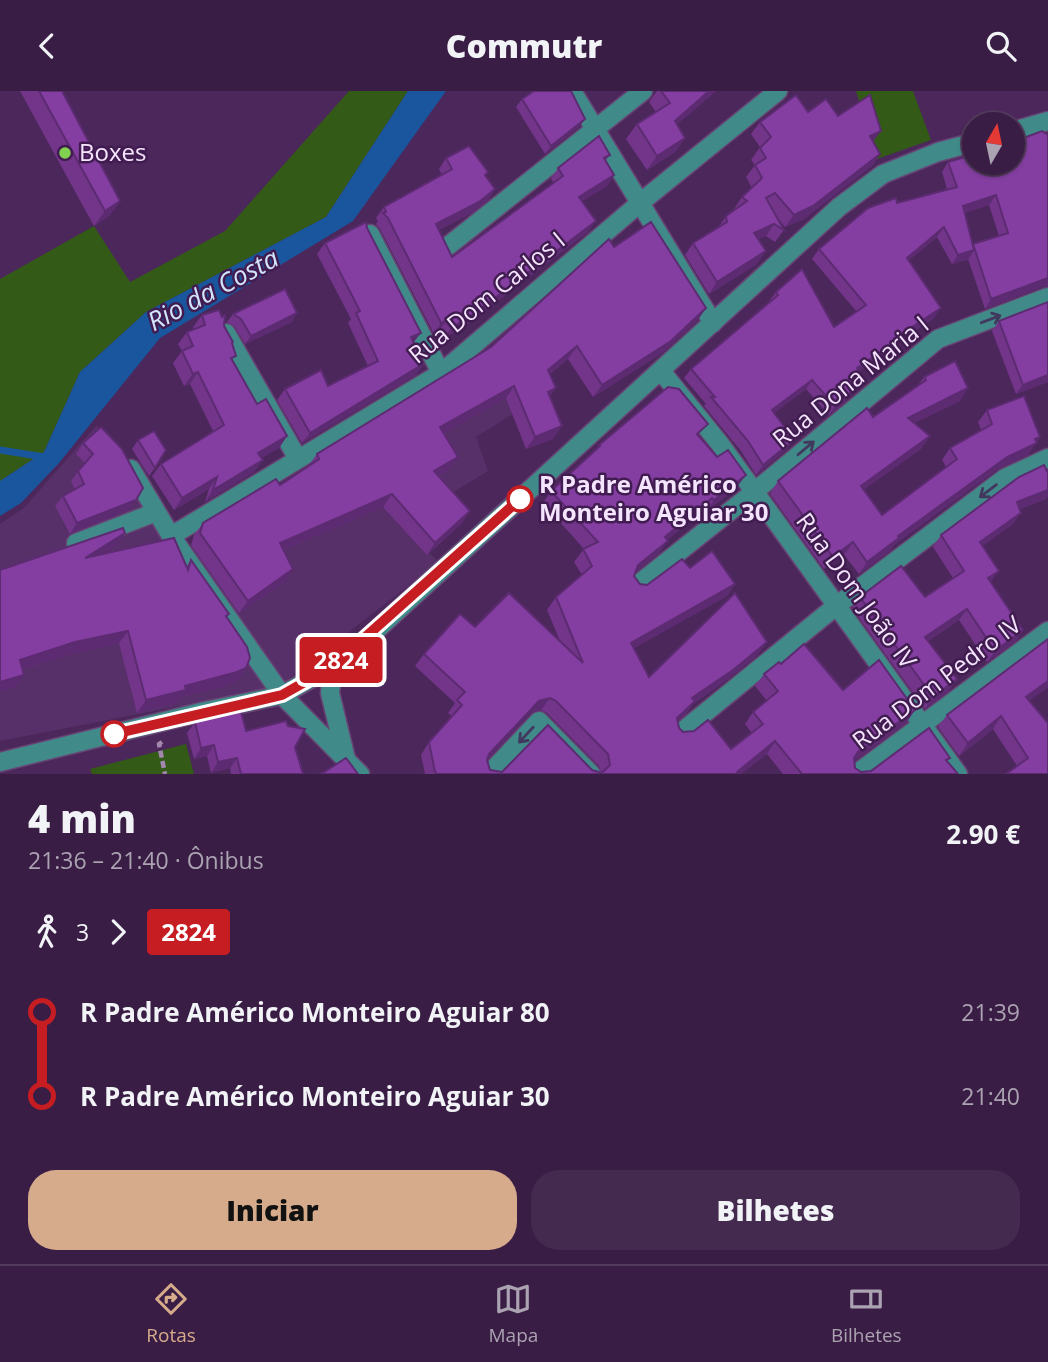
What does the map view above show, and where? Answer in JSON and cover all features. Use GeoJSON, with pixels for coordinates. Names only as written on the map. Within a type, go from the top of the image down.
{"type":"FeatureCollection","features":[{"type":"Feature","properties":{"kind":"street"},"geometry":{"type":"LineString","coordinates":[[572,91],[642,202],[713,323]]}},
{"type":"Feature","properties":{"kind":"street"},"geometry":{"type":"LineString","coordinates":[[448,246],[643,91]]}},
{"type":"Feature","properties":{"kind":"street","name":"Rua Dom Carlos I"},"geometry":{"type":"LineString","coordinates":[[171,536],[441,373],[642,202],[778,91]]}},
{"type":"Feature","properties":{"kind":"street"},"geometry":{"type":"LineString","coordinates":[[1026,127],[1048,121]]}},
{"type":"Feature","properties":{"kind":"street"},"geometry":{"type":"LineString","coordinates":[[0,762],[205,711],[282,695],[333,666],[360,645],[839,207],[883,174],[962,146]]}},
{"type":"Feature","properties":{"kind":"street"},"geometry":{"type":"LineString","coordinates":[[370,234],[441,373]]}},
{"type":"Feature","properties":{"kind":"street","name":"Rua Dona Maria I"},"geometry":{"type":"LineString","coordinates":[[636,586],[938,339],[1048,297]]}},
{"type":"Feature","properties":{"kind":"street"},"geometry":{"type":"LineString","coordinates":[[226,333],[298,460]]}},
{"type":"Feature","properties":{"kind":"street","name":"Rua Dom João IV"},"geometry":{"type":"LineString","coordinates":[[662,371],[754,492],[958,774]]}},
{"type":"Feature","properties":{"kind":"street"},"geometry":{"type":"LineString","coordinates":[[125,457],[171,536],[282,695],[360,774]]}},
{"type":"Feature","properties":{"kind":"street"},"geometry":{"type":"LineString","coordinates":[[679,734],[836,606],[1005,478],[1048,458]]}},
{"type":"Feature","properties":{"kind":"street"},"geometry":{"type":"LineString","coordinates":[[76,543],[156,512]]}},
{"type":"Feature","properties":{"kind":"street","name":"Rua Dom Pedro IV"},"geometry":{"type":"LineString","coordinates":[[856,774],[1048,631]]}},
{"type":"Feature","properties":{"kind":"street"},"geometry":{"type":"LineString","coordinates":[[333,666],[330,693],[347,760]]}},
{"type":"Feature","properties":{"kind":"street"},"geometry":{"type":"LineString","coordinates":[[489,774],[539,721],[591,774]]}},
{"type":"Feature","properties":{"kind":"shaded area"},"geometry":{"type":"Polygon","coordinates":[[[486,357],[519,410],[476,437],[488,471],[399,525],[439,562],[278,687],[0,741],[0,524],[24,508],[97,425],[173,558],[486,357]]]}},
{"type":"Feature","properties":{"kind":"green space"},"geometry":{"type":"Polygon","coordinates":[[[349,91],[408,91],[326,217],[146,312],[80,372],[44,452],[0,481],[0,279],[94,226],[130,282],[225,231],[349,91]]]}},
{"type":"Feature","properties":{"kind":"green space"},"geometry":{"type":"Polygon","coordinates":[[[856,91],[913,91],[931,140],[877,159],[856,91]]]}},
{"type":"Feature","properties":{"kind":"green space"},"geometry":{"type":"Polygon","coordinates":[[[186,744],[194,774],[92,774],[90,769],[186,744]]]}},
{"type":"Feature","properties":{"kind":"water","name":"Rio da Costa"},"geometry":{"type":"Polygon","coordinates":[[[408,91],[446,91],[353,221],[160,338],[59,463],[21,503],[0,516],[0,481],[44,452],[80,372],[146,312],[326,217],[408,91]]]}},
{"type":"Feature","properties":{"kind":"building"},"geometry":{"type":"Polygon","coordinates":[[[39,91],[62,91],[120,201],[105,211],[39,91]]]}},
{"type":"Feature","properties":{"kind":"building"},"geometry":{"type":"Polygon","coordinates":[[[534,91],[571,91],[585,119],[551,146],[522,99],[534,91]]]}},
{"type":"Feature","properties":{"kind":"building"},"geometry":{"type":"Polygon","coordinates":[[[661,91],[709,91],[675,121],[685,138],[657,156],[637,124],[670,103],[661,91]]]}},
{"type":"Feature","properties":{"kind":"building"},"geometry":{"type":"Polygon","coordinates":[[[796,95],[808,112],[826,99],[838,116],[870,95],[881,131],[870,136],[880,154],[813,206],[794,215],[775,193],[766,198],[784,230],[774,224],[754,233],[766,251],[717,282],[693,243],[727,222],[726,216],[747,201],[742,197],[762,178],[755,165],[766,158],[760,148],[771,137],[760,122],[796,95]]]}},
{"type":"Feature","properties":{"kind":"building"},"geometry":{"type":"Polygon","coordinates":[[[1042,131],[1048,135],[1048,278],[991,299],[973,244],[1008,233],[996,195],[963,206],[974,250],[958,255],[944,227],[907,258],[941,308],[857,368],[861,375],[847,386],[851,392],[835,406],[812,380],[772,410],[794,440],[763,465],[748,441],[711,397],[715,397],[691,369],[778,295],[776,292],[802,269],[834,327],[866,305],[819,249],[868,208],[896,198],[897,203],[957,187],[948,162],[962,158],[962,175],[1026,175],[1026,137],[1042,131]]]}},
{"type":"Feature","properties":{"kind":"building"},"geometry":{"type":"Polygon","coordinates":[[[599,136],[610,155],[604,158],[614,175],[579,197],[596,221],[478,311],[451,328],[446,321],[441,323],[383,213],[386,212],[384,207],[452,169],[446,158],[469,146],[488,172],[485,175],[495,189],[479,202],[436,224],[452,257],[563,176],[558,168],[599,136]]]}},
{"type":"Feature","properties":{"kind":"building"},"geometry":{"type":"Polygon","coordinates":[[[366,222],[421,333],[411,337],[423,364],[310,433],[285,389],[321,370],[328,386],[378,361],[356,313],[360,311],[325,243],[366,222]]]}},
{"type":"Feature","properties":{"kind":"building"},"geometry":{"type":"Polygon","coordinates":[[[651,222],[706,308],[671,341],[602,385],[577,346],[548,370],[556,388],[548,392],[562,426],[535,437],[514,386],[440,427],[458,457],[434,471],[470,511],[435,543],[392,494],[280,543],[293,569],[248,601],[200,533],[203,523],[276,479],[280,485],[319,459],[317,454],[491,347],[609,239],[614,247],[651,222]]]}},
{"type":"Feature","properties":{"kind":"building"},"geometry":{"type":"Polygon","coordinates":[[[285,289],[297,313],[251,336],[241,319],[233,314],[285,289]]]}},
{"type":"Feature","properties":{"kind":"building"},"geometry":{"type":"Polygon","coordinates":[[[1048,302],[1048,375],[1023,385],[999,321],[1048,302]]]}},
{"type":"Feature","properties":{"kind":"building"},"geometry":{"type":"Polygon","coordinates":[[[219,310],[222,317],[225,315],[224,326],[233,342],[236,356],[231,358],[257,404],[266,399],[287,436],[258,453],[263,460],[213,490],[217,477],[182,498],[161,464],[224,425],[198,372],[193,374],[182,351],[193,346],[187,332],[205,325],[202,315],[219,310]]]}},
{"type":"Feature","properties":{"kind":"building"},"geometry":{"type":"Polygon","coordinates":[[[955,361],[968,388],[908,418],[930,436],[861,486],[882,515],[957,459],[950,448],[992,424],[987,410],[1024,396],[1040,437],[1035,439],[1037,443],[1007,457],[898,536],[899,538],[867,562],[853,542],[833,557],[778,481],[867,408],[873,417],[926,380],[924,377],[955,361]]]}},
{"type":"Feature","properties":{"kind":"building"},"geometry":{"type":"Polygon","coordinates":[[[668,387],[679,389],[708,424],[697,434],[717,457],[728,450],[746,475],[714,500],[712,498],[665,537],[668,541],[638,565],[634,576],[640,584],[647,585],[682,559],[690,568],[712,551],[735,584],[631,643],[649,677],[735,593],[767,642],[692,698],[695,701],[677,718],[679,728],[683,732],[694,731],[708,720],[731,749],[763,724],[753,712],[778,691],[764,674],[779,662],[781,664],[804,644],[843,690],[879,660],[915,710],[858,752],[854,758],[855,768],[861,772],[871,771],[929,728],[950,758],[946,760],[958,774],[802,774],[775,741],[737,772],[739,774],[437,774],[429,742],[462,705],[457,700],[465,692],[424,654],[460,614],[475,627],[509,593],[583,663],[556,597],[592,566],[583,549],[598,542],[551,491],[599,445],[668,387]],[[550,698],[539,701],[489,754],[487,760],[490,770],[502,772],[548,725],[592,770],[602,773],[610,765],[608,754],[550,698]]]}},
{"type":"Feature","properties":{"kind":"building"},"geometry":{"type":"Polygon","coordinates":[[[101,427],[122,449],[143,488],[136,500],[77,523],[63,496],[84,484],[78,471],[93,454],[83,443],[101,427]]]}},
{"type":"Feature","properties":{"kind":"building"},"geometry":{"type":"Polygon","coordinates":[[[154,431],[166,450],[155,468],[138,440],[154,431]]]}},
{"type":"Feature","properties":{"kind":"building"},"geometry":{"type":"Polygon","coordinates":[[[1044,465],[1048,473],[1048,490],[1017,502],[1021,513],[980,542],[999,571],[988,578],[1023,630],[995,651],[967,609],[925,637],[957,679],[933,697],[860,597],[901,566],[925,597],[964,571],[941,535],[1019,477],[1044,465]]]}},
{"type":"Feature","properties":{"kind":"building"},"geometry":{"type":"Polygon","coordinates":[[[123,528],[125,533],[85,558],[174,538],[188,570],[191,560],[229,614],[226,616],[247,647],[250,658],[246,668],[185,686],[186,690],[146,700],[128,631],[75,642],[20,660],[24,675],[0,682],[0,570],[123,528]]]}},
{"type":"Feature","properties":{"kind":"building"},"geometry":{"type":"Polygon","coordinates":[[[1048,639],[1048,681],[1026,697],[1048,723],[1048,774],[1006,774],[1028,758],[1001,716],[968,743],[947,715],[1048,639]]]}},
{"type":"Feature","properties":{"kind":"building"},"geometry":{"type":"Polygon","coordinates":[[[241,711],[246,731],[286,721],[288,726],[305,729],[295,747],[303,774],[241,774],[237,758],[218,762],[214,745],[201,748],[195,722],[241,711]]]}},
{"type":"Feature","properties":{"kind":"building"},"geometry":{"type":"Polygon","coordinates":[[[346,758],[358,774],[321,774],[346,758]]]}},
{"type":"Feature","properties":{"kind":"waterway"},"geometry":{"type":"LineString","coordinates":[[0,450],[44,457]]}},
{"type":"Feature","properties":{"kind":"bus line","name":"2824"},"geometry":{"type":"LineString","coordinates":[[114,734],[282,695],[333,666],[360,645],[520,499]]}},
{"type":"Feature","properties":{"kind":"place","name":"Boxes"},"geometry":{"type":"Point","coordinates":[65,153]}},
{"type":"Feature","properties":{"kind":"place","name":"R Padre Américo Monteiro Aguiar 30"},"geometry":{"type":"Point","coordinates":[520,499]}}]}
